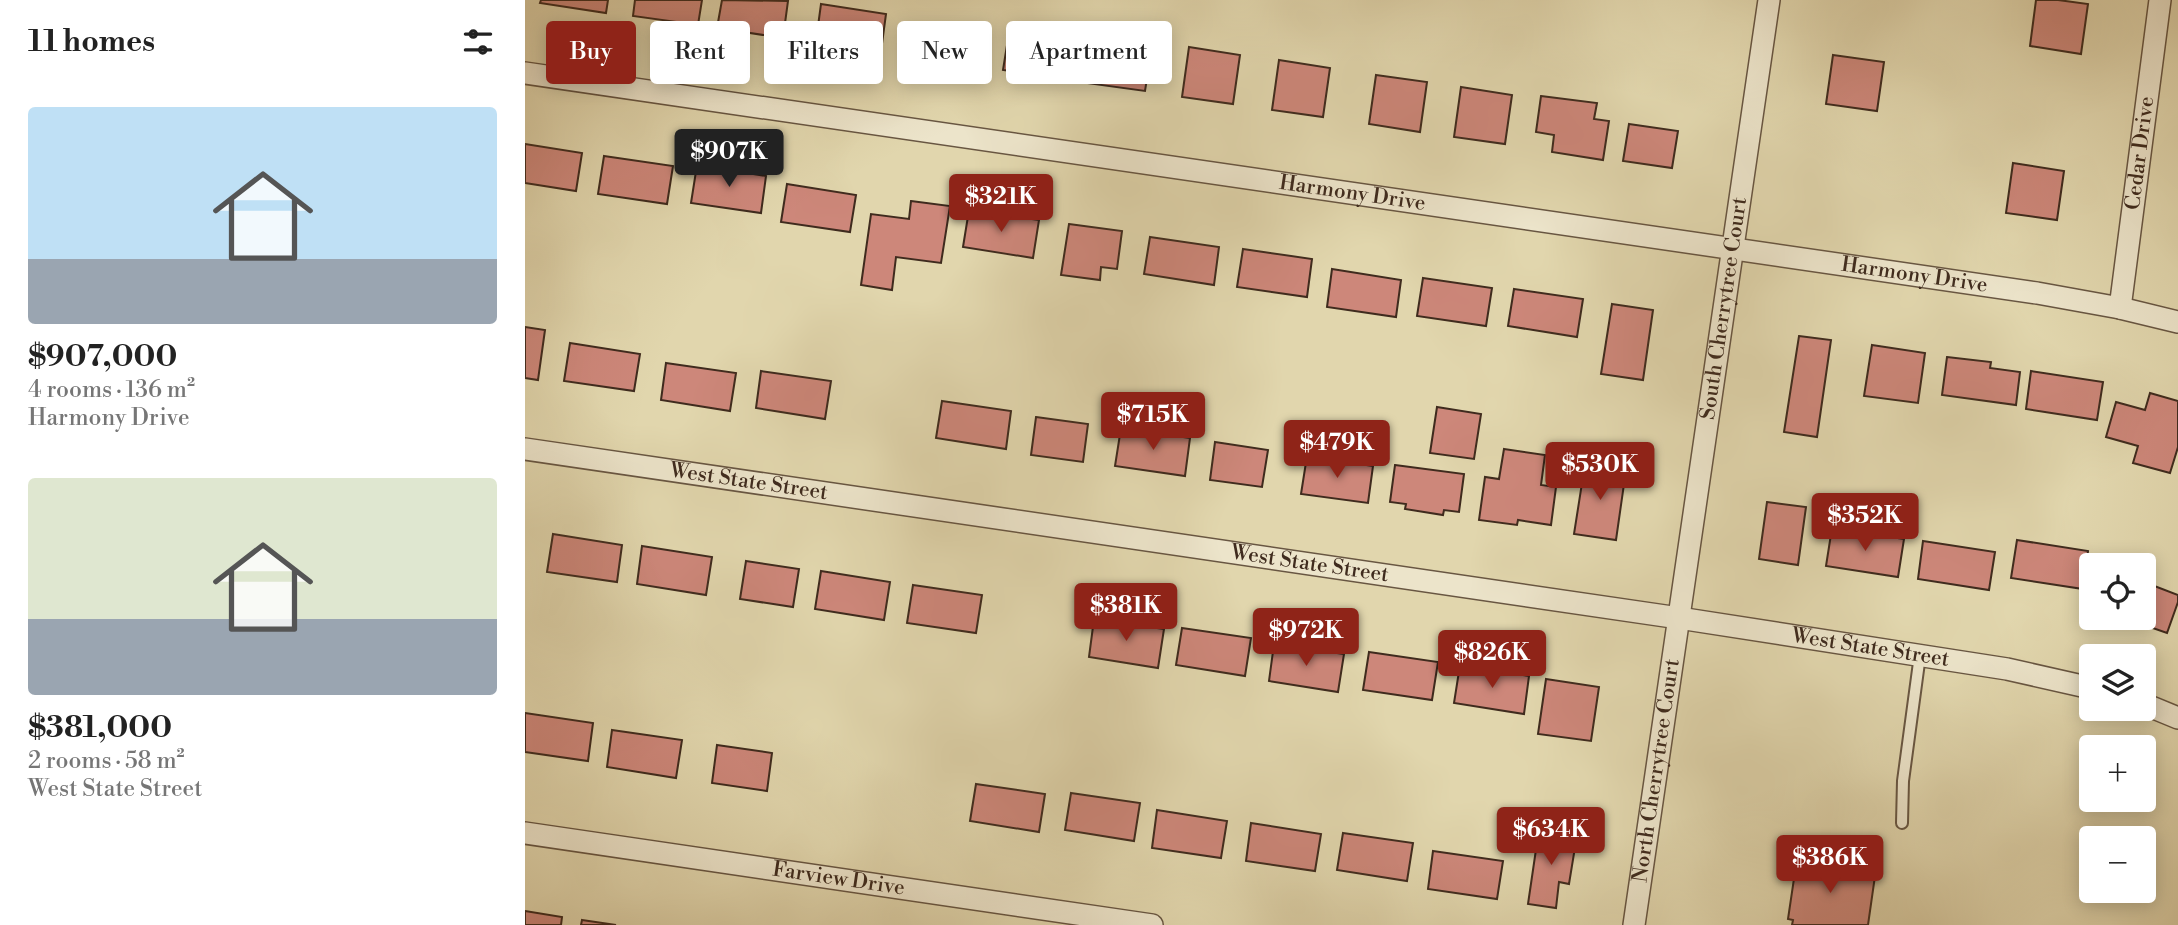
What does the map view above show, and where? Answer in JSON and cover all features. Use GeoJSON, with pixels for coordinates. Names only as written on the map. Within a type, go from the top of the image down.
{"type":"FeatureCollection","features":[{"type":"Feature","properties":{"kind":"street","name":"South Cherrytree Court"},"geometry":{"type":"LineString","coordinates":[[1679,618],[1769,0]]}},
{"type":"Feature","properties":{"kind":"street","name":"Cedar Drive"},"geometry":{"type":"LineString","coordinates":[[2120,308],[2159,0]]}},
{"type":"Feature","properties":{"kind":"street","name":"Harmony Drive"},"geometry":{"type":"LineString","coordinates":[[525,73],[1734,247],[2037,293],[2178,322]]}},
{"type":"Feature","properties":{"kind":"street","name":"West State Street"},"geometry":{"type":"LineString","coordinates":[[525,449],[1679,618],[2007,669],[2079,685]]}},
{"type":"Feature","properties":{"kind":"street","name":"North Cherrytree Court"},"geometry":{"type":"LineString","coordinates":[[1634,925],[1679,618]]}},
{"type":"Feature","properties":{"kind":"street"},"geometry":{"type":"LineString","coordinates":[[2156,709],[2178,718]]}},
{"type":"Feature","properties":{"kind":"street","name":"Farview Drive"},"geometry":{"type":"LineString","coordinates":[[525,833],[1152,925]]}},
{"type":"Feature","properties":{"kind":"lane"},"geometry":{"type":"LineString","coordinates":[[1902,823],[1903,781],[1920,655]]}},
{"type":"Feature","properties":{"kind":"building"},"geometry":{"type":"Polygon","coordinates":[[[541,0],[608,0],[606,13],[540,3],[541,0]]]}},
{"type":"Feature","properties":{"kind":"building"},"geometry":{"type":"Polygon","coordinates":[[[635,0],[702,0],[699,21],[669,21],[633,16],[635,0]]]}},
{"type":"Feature","properties":{"kind":"building"},"geometry":{"type":"Polygon","coordinates":[[[722,0],[788,1],[785,21],[764,21],[764,35],[750,33],[750,21],[718,21],[722,0]]]}},
{"type":"Feature","properties":{"kind":"building"},"geometry":{"type":"Polygon","coordinates":[[[2036,0],[2088,4],[2081,54],[2030,46],[2036,0]]]}},
{"type":"Feature","properties":{"kind":"building"},"geometry":{"type":"Polygon","coordinates":[[[821,4],[886,14],[883,36],[883,21],[819,21],[821,4]]]}},
{"type":"Feature","properties":{"kind":"building"},"geometry":{"type":"Polygon","coordinates":[[[1189,47],[1240,55],[1233,104],[1182,97],[1189,47]]]}},
{"type":"Feature","properties":{"kind":"building"},"geometry":{"type":"Polygon","coordinates":[[[1833,55],[1884,62],[1877,111],[1826,104],[1833,55]]]}},
{"type":"Feature","properties":{"kind":"building"},"geometry":{"type":"Polygon","coordinates":[[[1279,60],[1330,68],[1323,117],[1272,110],[1279,60]]]}},
{"type":"Feature","properties":{"kind":"building"},"geometry":{"type":"Polygon","coordinates":[[[1376,75],[1427,82],[1420,132],[1369,124],[1376,75]]]}},
{"type":"Feature","properties":{"kind":"building"},"geometry":{"type":"Polygon","coordinates":[[[1094,84],[1146,84],[1145,91],[1094,84]]]}},
{"type":"Feature","properties":{"kind":"building"},"geometry":{"type":"Polygon","coordinates":[[[1461,87],[1512,95],[1505,144],[1454,137],[1461,87]]]}},
{"type":"Feature","properties":{"kind":"building"},"geometry":{"type":"Polygon","coordinates":[[[1541,96],[1597,103],[1594,119],[1609,121],[1603,160],[1552,152],[1554,135],[1536,132],[1541,96]]]}},
{"type":"Feature","properties":{"kind":"building"},"geometry":{"type":"Polygon","coordinates":[[[1629,124],[1678,131],[1672,168],[1623,161],[1629,124]]]}},
{"type":"Feature","properties":{"kind":"building"},"geometry":{"type":"Polygon","coordinates":[[[525,144],[582,153],[576,191],[525,183],[525,144]]]}},
{"type":"Feature","properties":{"kind":"building"},"geometry":{"type":"Polygon","coordinates":[[[604,156],[673,166],[667,204],[598,194],[604,156]]]}},
{"type":"Feature","properties":{"kind":"building"},"geometry":{"type":"Polygon","coordinates":[[[2013,163],[2064,171],[2057,220],[2006,213],[2013,163]]]}},
{"type":"Feature","properties":{"kind":"building"},"geometry":{"type":"Polygon","coordinates":[[[697,165],[766,176],[761,213],[691,203],[697,165]]]}},
{"type":"Feature","properties":{"kind":"building"},"geometry":{"type":"Polygon","coordinates":[[[787,184],[856,195],[850,232],[781,222],[787,184]]]}},
{"type":"Feature","properties":{"kind":"building"},"geometry":{"type":"Polygon","coordinates":[[[911,201],[950,206],[941,263],[896,257],[892,290],[861,285],[871,214],[909,219],[911,201]]]}},
{"type":"Feature","properties":{"kind":"building"},"geometry":{"type":"Polygon","coordinates":[[[969,210],[1039,220],[1033,258],[963,247],[969,210]]]}},
{"type":"Feature","properties":{"kind":"building"},"geometry":{"type":"Polygon","coordinates":[[[1069,224],[1122,231],[1117,269],[1101,267],[1100,280],[1061,275],[1069,224]]]}},
{"type":"Feature","properties":{"kind":"building"},"geometry":{"type":"Polygon","coordinates":[[[1150,237],[1219,247],[1214,285],[1144,274],[1150,237]]]}},
{"type":"Feature","properties":{"kind":"building"},"geometry":{"type":"Polygon","coordinates":[[[1243,249],[1312,259],[1307,297],[1237,287],[1243,249]]]}},
{"type":"Feature","properties":{"kind":"building"},"geometry":{"type":"Polygon","coordinates":[[[1332,269],[1401,280],[1396,317],[1327,307],[1332,269]]]}},
{"type":"Feature","properties":{"kind":"building"},"geometry":{"type":"Polygon","coordinates":[[[1423,278],[1492,288],[1486,326],[1417,316],[1423,278]]]}},
{"type":"Feature","properties":{"kind":"building"},"geometry":{"type":"Polygon","coordinates":[[[1514,289],[1583,299],[1577,337],[1508,326],[1514,289]]]}},
{"type":"Feature","properties":{"kind":"building"},"geometry":{"type":"Polygon","coordinates":[[[1612,304],[1653,310],[1643,380],[1601,374],[1612,304]]]}},
{"type":"Feature","properties":{"kind":"building"},"geometry":{"type":"Polygon","coordinates":[[[525,327],[545,330],[538,380],[525,378],[525,327]]]}},
{"type":"Feature","properties":{"kind":"building"},"geometry":{"type":"Polygon","coordinates":[[[1799,336],[1831,340],[1817,437],[1784,432],[1799,336]]]}},
{"type":"Feature","properties":{"kind":"building"},"geometry":{"type":"Polygon","coordinates":[[[570,343],[640,354],[634,391],[564,381],[570,343]]]}},
{"type":"Feature","properties":{"kind":"building"},"geometry":{"type":"Polygon","coordinates":[[[1872,345],[1925,353],[1918,403],[1864,396],[1872,345]]]}},
{"type":"Feature","properties":{"kind":"building"},"geometry":{"type":"Polygon","coordinates":[[[1947,357],[1991,362],[1990,368],[2020,372],[2016,405],[1942,395],[1947,357]]]}},
{"type":"Feature","properties":{"kind":"building"},"geometry":{"type":"Polygon","coordinates":[[[666,363],[736,373],[730,411],[661,400],[666,363]]]}},
{"type":"Feature","properties":{"kind":"building"},"geometry":{"type":"Polygon","coordinates":[[[761,371],[831,381],[825,419],[756,408],[761,371]]]}},
{"type":"Feature","properties":{"kind":"building"},"geometry":{"type":"Polygon","coordinates":[[[2031,371],[2103,382],[2097,420],[2026,409],[2031,371]]]}},
{"type":"Feature","properties":{"kind":"building"},"geometry":{"type":"Polygon","coordinates":[[[2150,393],[2178,401],[2178,447],[2170,473],[2133,463],[2138,446],[2106,437],[2116,402],[2145,410],[2150,393]]]}},
{"type":"Feature","properties":{"kind":"building"},"geometry":{"type":"Polygon","coordinates":[[[942,401],[1011,411],[1006,449],[936,438],[942,401]]]}},
{"type":"Feature","properties":{"kind":"building"},"geometry":{"type":"Polygon","coordinates":[[[1437,407],[1481,414],[1474,459],[1430,453],[1437,407]]]}},
{"type":"Feature","properties":{"kind":"building"},"geometry":{"type":"Polygon","coordinates":[[[1036,417],[1088,424],[1083,462],[1031,455],[1036,417]]]}},
{"type":"Feature","properties":{"kind":"building"},"geometry":{"type":"Polygon","coordinates":[[[1121,428],[1190,438],[1185,476],[1115,466],[1121,428]]]}},
{"type":"Feature","properties":{"kind":"building"},"geometry":{"type":"Polygon","coordinates":[[[1215,442],[1268,450],[1262,487],[1210,480],[1215,442]]]}},
{"type":"Feature","properties":{"kind":"building"},"geometry":{"type":"Polygon","coordinates":[[[1504,449],[1545,455],[1541,485],[1556,487],[1551,525],[1518,520],[1517,525],[1479,520],[1485,477],[1499,479],[1504,449]]]}},
{"type":"Feature","properties":{"kind":"building"},"geometry":{"type":"Polygon","coordinates":[[[1307,456],[1373,466],[1368,503],[1301,494],[1307,456]]]}},
{"type":"Feature","properties":{"kind":"building"},"geometry":{"type":"Polygon","coordinates":[[[1585,464],[1626,470],[1616,540],[1574,534],[1585,464]]]}},
{"type":"Feature","properties":{"kind":"building"},"geometry":{"type":"Polygon","coordinates":[[[1395,465],[1464,474],[1459,512],[1444,510],[1443,515],[1405,509],[1406,504],[1390,502],[1395,465]]]}},
{"type":"Feature","properties":{"kind":"building"},"geometry":{"type":"Polygon","coordinates":[[[1767,502],[1806,507],[1798,565],[1759,559],[1767,502]]]}},
{"type":"Feature","properties":{"kind":"building"},"geometry":{"type":"Polygon","coordinates":[[[1832,528],[1904,539],[1898,577],[1826,566],[1832,528]]]}},
{"type":"Feature","properties":{"kind":"building"},"geometry":{"type":"Polygon","coordinates":[[[553,534],[622,545],[617,582],[547,572],[553,534]]]}},
{"type":"Feature","properties":{"kind":"building"},"geometry":{"type":"Polygon","coordinates":[[[2017,540],[2088,551],[2079,553],[2079,588],[2011,578],[2017,540]]]}},
{"type":"Feature","properties":{"kind":"building"},"geometry":{"type":"Polygon","coordinates":[[[1923,541],[1995,552],[1989,590],[1918,579],[1923,541]]]}},
{"type":"Feature","properties":{"kind":"building"},"geometry":{"type":"Polygon","coordinates":[[[642,546],[712,557],[706,595],[637,584],[642,546]]]}},
{"type":"Feature","properties":{"kind":"building"},"geometry":{"type":"Polygon","coordinates":[[[746,561],[799,569],[793,607],[740,599],[746,561]]]}},
{"type":"Feature","properties":{"kind":"building"},"geometry":{"type":"Polygon","coordinates":[[[821,571],[890,582],[884,620],[815,609],[821,571]]]}},
{"type":"Feature","properties":{"kind":"building"},"geometry":{"type":"Polygon","coordinates":[[[913,585],[982,595],[976,633],[907,623],[913,585]]]}},
{"type":"Feature","properties":{"kind":"building"},"geometry":{"type":"Polygon","coordinates":[[[2156,587],[2178,595],[2167,633],[2156,629],[2156,587]]]}},
{"type":"Feature","properties":{"kind":"building"},"geometry":{"type":"Polygon","coordinates":[[[1094,619],[1164,629],[1158,668],[1089,657],[1094,619]]]}},
{"type":"Feature","properties":{"kind":"building"},"geometry":{"type":"Polygon","coordinates":[[[1182,628],[1251,638],[1245,676],[1176,665],[1182,628]]]}},
{"type":"Feature","properties":{"kind":"building"},"geometry":{"type":"Polygon","coordinates":[[[1274,644],[1344,654],[1338,692],[1269,681],[1274,644]]]}},
{"type":"Feature","properties":{"kind":"building"},"geometry":{"type":"Polygon","coordinates":[[[1369,652],[1438,662],[1432,700],[1363,690],[1369,652]]]}},
{"type":"Feature","properties":{"kind":"building"},"geometry":{"type":"Polygon","coordinates":[[[1460,665],[1529,676],[1524,714],[1454,703],[1460,665]]]}},
{"type":"Feature","properties":{"kind":"building"},"geometry":{"type":"Polygon","coordinates":[[[1546,679],[1599,687],[1591,741],[1538,734],[1546,679]]]}},
{"type":"Feature","properties":{"kind":"building"},"geometry":{"type":"Polygon","coordinates":[[[525,713],[593,723],[588,761],[525,752],[525,713]]]}},
{"type":"Feature","properties":{"kind":"building"},"geometry":{"type":"Polygon","coordinates":[[[612,730],[682,740],[676,778],[607,767],[612,730]]]}},
{"type":"Feature","properties":{"kind":"building"},"geometry":{"type":"Polygon","coordinates":[[[717,745],[772,753],[767,791],[712,783],[717,745]]]}},
{"type":"Feature","properties":{"kind":"building"},"geometry":{"type":"Polygon","coordinates":[[[976,784],[1045,794],[1039,832],[970,821],[976,784]]]}},
{"type":"Feature","properties":{"kind":"building"},"geometry":{"type":"Polygon","coordinates":[[[1071,793],[1140,803],[1134,841],[1065,830],[1071,793]]]}},
{"type":"Feature","properties":{"kind":"building"},"geometry":{"type":"Polygon","coordinates":[[[1157,810],[1227,821],[1221,858],[1152,848],[1157,810]]]}},
{"type":"Feature","properties":{"kind":"building"},"geometry":{"type":"Polygon","coordinates":[[[1251,823],[1321,834],[1315,871],[1246,861],[1251,823]]]}},
{"type":"Feature","properties":{"kind":"building"},"geometry":{"type":"Polygon","coordinates":[[[1539,829],[1577,835],[1569,884],[1559,882],[1556,908],[1528,904],[1539,829]]]}},
{"type":"Feature","properties":{"kind":"building"},"geometry":{"type":"Polygon","coordinates":[[[1343,833],[1413,843],[1407,881],[1337,870],[1343,833]]]}},
{"type":"Feature","properties":{"kind":"building"},"geometry":{"type":"Polygon","coordinates":[[[1433,851],[1503,861],[1497,899],[1428,889],[1433,851]]]}},
{"type":"Feature","properties":{"kind":"building"},"geometry":{"type":"Polygon","coordinates":[[[1807,856],[1846,862],[1845,871],[1875,876],[1868,925],[1792,925],[1793,920],[1788,919],[1796,865],[1805,866],[1807,856]]]}},
{"type":"Feature","properties":{"kind":"building"},"geometry":{"type":"Polygon","coordinates":[[[525,911],[562,917],[561,925],[525,925],[525,911]]]}},
{"type":"Feature","properties":{"kind":"building"},"geometry":{"type":"Polygon","coordinates":[[[582,920],[616,925],[581,925],[582,920]]]}}]}
